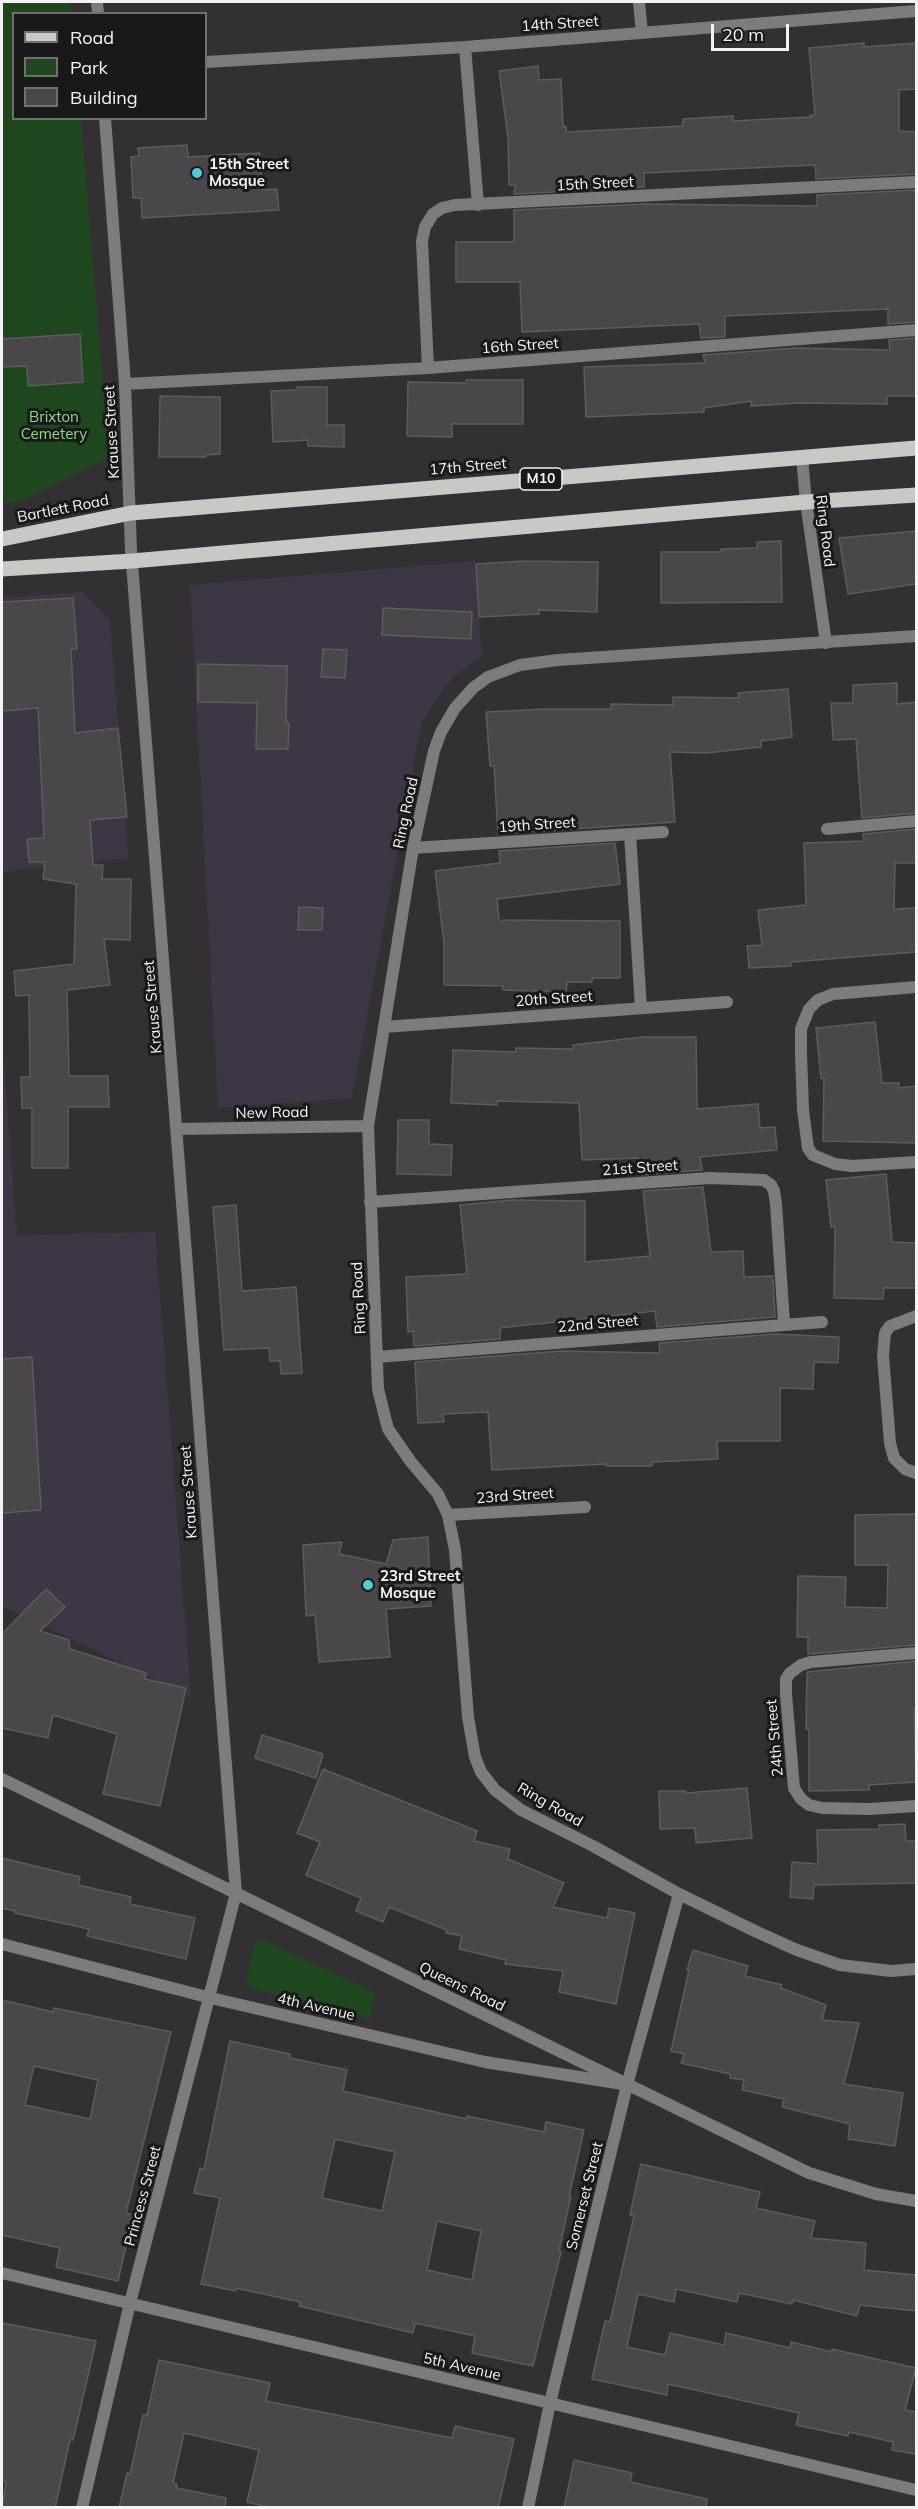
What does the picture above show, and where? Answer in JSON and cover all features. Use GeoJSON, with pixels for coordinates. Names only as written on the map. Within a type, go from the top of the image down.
{"type":"FeatureCollection","features":[{"type":"Feature","properties":{"kind":"main road","name":"17th Street"},"geometry":{"type":"LineString","coordinates":[[131,513],[916,448]]}},
{"type":"Feature","properties":{"kind":"main road"},"geometry":{"type":"LineString","coordinates":[[2,569],[132,561],[806,502],[916,495]]}},
{"type":"Feature","properties":{"kind":"main road","name":"Bartlett Road"},"geometry":{"type":"LineString","coordinates":[[2,539],[131,513]]}},
{"type":"Feature","properties":{"kind":"street"},"geometry":{"type":"LineString","coordinates":[[639,2],[642,33]]}},
{"type":"Feature","properties":{"kind":"street","name":"14th Street"},"geometry":{"type":"LineString","coordinates":[[207,62],[465,46],[916,11]]}},
{"type":"Feature","properties":{"kind":"street"},"geometry":{"type":"LineString","coordinates":[[465,46],[478,205]]}},
{"type":"Feature","properties":{"kind":"street","name":"Krause Street"},"geometry":{"type":"LineString","coordinates":[[105,120],[125,384],[132,561],[236,1893]]}},
{"type":"Feature","properties":{"kind":"street","name":"15th Street"},"geometry":{"type":"LineString","coordinates":[[428,368],[422,241],[425,227],[433,214],[442,208],[455,205],[916,182]]}},
{"type":"Feature","properties":{"kind":"street","name":"16th Street"},"geometry":{"type":"LineString","coordinates":[[125,384],[428,368],[916,330]]}},
{"type":"Feature","properties":{"kind":"street","name":"Ring Road"},"geometry":{"type":"LineString","coordinates":[[802,457],[826,644]]}},
{"type":"Feature","properties":{"kind":"street","name":"Ring Road"},"geometry":{"type":"LineString","coordinates":[[916,636],[826,644],[558,660],[520,665],[488,677],[473,688],[455,708],[441,732],[434,751],[413,848],[368,1126],[378,1389],[388,1429],[411,1462],[438,1494],[447,1515],[455,1550],[468,1717],[475,1757],[481,1772],[495,1790],[521,1809],[679,1894],[797,1950],[840,1965],[891,1971],[916,1969]]}},
{"type":"Feature","properties":{"kind":"street"},"geometry":{"type":"LineString","coordinates":[[827,829],[916,821]]}},
{"type":"Feature","properties":{"kind":"street","name":"19th Street"},"geometry":{"type":"LineString","coordinates":[[413,848],[663,832]]}},
{"type":"Feature","properties":{"kind":"street"},"geometry":{"type":"LineString","coordinates":[[630,834],[641,1008]]}},
{"type":"Feature","properties":{"kind":"street"},"geometry":{"type":"LineString","coordinates":[[916,987],[833,994],[818,1000],[809,1009],[801,1029],[803,1110],[808,1148],[813,1155],[835,1164],[879,1166],[916,1162]]}},
{"type":"Feature","properties":{"kind":"street","name":"20th Street"},"geometry":{"type":"LineString","coordinates":[[384,1027],[727,1002]]}},
{"type":"Feature","properties":{"kind":"street","name":"New Road"},"geometry":{"type":"LineString","coordinates":[[177,1129],[368,1126]]}},
{"type":"Feature","properties":{"kind":"street","name":"21st Street"},"geometry":{"type":"LineString","coordinates":[[370,1202],[710,1178],[764,1180],[771,1185],[775,1198],[784,1323]]}},
{"type":"Feature","properties":{"kind":"street"},"geometry":{"type":"LineString","coordinates":[[916,1316],[890,1326],[883,1342],[890,1443],[894,1458],[905,1468],[916,1473]]}},
{"type":"Feature","properties":{"kind":"street","name":"22nd Street"},"geometry":{"type":"LineString","coordinates":[[377,1357],[784,1323],[822,1322]]}},
{"type":"Feature","properties":{"kind":"street","name":"23rd Street"},"geometry":{"type":"LineString","coordinates":[[447,1515],[585,1507]]}},
{"type":"Feature","properties":{"kind":"street","name":"24th Street"},"geometry":{"type":"LineString","coordinates":[[916,1653],[811,1662],[794,1668],[786,1679],[794,1788],[801,1799],[809,1805],[822,1808],[869,1809],[916,1806]]}},
{"type":"Feature","properties":{"kind":"street","name":"Queens Road"},"geometry":{"type":"LineString","coordinates":[[2,1779],[809,2173],[876,2194],[916,2201]]}},
{"type":"Feature","properties":{"kind":"street","name":"Princess Street"},"geometry":{"type":"LineString","coordinates":[[82,2508],[130,2303],[211,1998],[236,1893]]}},
{"type":"Feature","properties":{"kind":"street","name":"Somerset Street"},"geometry":{"type":"LineString","coordinates":[[528,2508],[550,2403],[627,2085],[679,1894]]}},
{"type":"Feature","properties":{"kind":"street","name":"4th Avenue"},"geometry":{"type":"LineString","coordinates":[[2,1944],[211,1998],[485,2062],[627,2085]]}},
{"type":"Feature","properties":{"kind":"street","name":"5th Avenue"},"geometry":{"type":"LineString","coordinates":[[2,2273],[916,2490]]}},
{"type":"Feature","properties":{"kind":"shaded area"},"geometry":{"type":"Polygon","coordinates":[[[475,561],[482,657],[453,677],[422,721],[352,1098],[218,1108],[190,585],[475,561]]]}},
{"type":"Feature","properties":{"kind":"shaded area"},"geometry":{"type":"Polygon","coordinates":[[[82,592],[110,620],[129,858],[2,872],[2,598],[82,592]]]}},
{"type":"Feature","properties":{"kind":"shaded area"},"geometry":{"type":"Polygon","coordinates":[[[2,1038],[17,1235],[155,1232],[191,1697],[2,1606],[2,1038]]]}},
{"type":"Feature","properties":{"kind":"green space","name":"Brixton Cemetery"},"geometry":{"type":"Polygon","coordinates":[[[2,2],[71,2],[72,12],[12,12],[12,120],[81,120],[109,457],[22,501],[2,503],[2,2]]]}},
{"type":"Feature","properties":{"kind":"green space"},"geometry":{"type":"Polygon","coordinates":[[[263,1940],[376,1993],[369,2019],[246,1987],[254,1942],[263,1940]]]}},
{"type":"Feature","properties":{"kind":"building"},"geometry":{"type":"Polygon","coordinates":[[[864,43],[864,47],[916,43],[916,89],[899,90],[899,131],[916,132],[916,174],[816,179],[815,165],[644,173],[644,187],[514,194],[515,185],[509,185],[508,137],[499,71],[538,66],[539,80],[561,79],[563,127],[566,126],[566,132],[683,126],[683,119],[733,116],[733,121],[811,117],[810,115],[815,115],[809,48],[864,43]]]}},
{"type":"Feature","properties":{"kind":"building","name":"15th Street Mosque"},"geometry":{"type":"Polygon","coordinates":[[[187,145],[188,157],[260,153],[262,190],[277,189],[279,210],[142,218],[141,198],[133,198],[131,157],[139,156],[138,148],[187,145]]]}},
{"type":"Feature","properties":{"kind":"building"},"geometry":{"type":"Polygon","coordinates":[[[916,190],[916,322],[888,324],[888,309],[725,316],[725,337],[701,338],[699,324],[522,332],[520,282],[456,282],[456,242],[514,242],[514,210],[645,204],[817,206],[817,195],[916,190]]]}},
{"type":"Feature","properties":{"kind":"building"},"geometry":{"type":"Polygon","coordinates":[[[80,334],[83,382],[28,386],[27,366],[2,367],[2,339],[80,334]]]}},
{"type":"Feature","properties":{"kind":"building"},"geometry":{"type":"Polygon","coordinates":[[[916,338],[916,396],[887,396],[887,404],[799,403],[751,406],[751,401],[704,408],[704,412],[586,417],[584,367],[705,363],[703,355],[796,348],[890,350],[889,340],[916,338]]]}},
{"type":"Feature","properties":{"kind":"building"},"geometry":{"type":"Polygon","coordinates":[[[466,380],[523,380],[523,424],[452,424],[452,437],[407,436],[408,382],[466,383],[466,380]]]}},
{"type":"Feature","properties":{"kind":"building"},"geometry":{"type":"Polygon","coordinates":[[[297,387],[327,387],[327,425],[344,425],[344,447],[308,446],[308,440],[273,442],[271,391],[296,390],[297,387]]]}},
{"type":"Feature","properties":{"kind":"building"},"geometry":{"type":"Polygon","coordinates":[[[160,396],[220,397],[220,454],[206,455],[206,457],[159,457],[160,396]]]}},
{"type":"Feature","properties":{"kind":"building"},"geometry":{"type":"Polygon","coordinates":[[[916,531],[916,584],[848,594],[839,538],[916,531]]]}},
{"type":"Feature","properties":{"kind":"building"},"geometry":{"type":"Polygon","coordinates":[[[781,541],[782,602],[661,603],[661,552],[721,552],[721,549],[757,548],[757,542],[781,541]]]}},
{"type":"Feature","properties":{"kind":"building"},"geometry":{"type":"Polygon","coordinates":[[[524,561],[598,562],[597,612],[539,610],[539,614],[479,617],[476,564],[524,561]]]}},
{"type":"Feature","properties":{"kind":"building"},"geometry":{"type":"Polygon","coordinates":[[[73,598],[77,649],[71,649],[75,733],[118,728],[127,817],[90,820],[93,865],[103,865],[102,879],[131,879],[130,940],[104,939],[110,985],[67,990],[69,1076],[108,1076],[109,1107],[68,1107],[68,1168],[32,1168],[32,1108],[22,1108],[21,1077],[30,1077],[29,995],[16,996],[14,971],[74,964],[76,884],[43,879],[45,862],[29,862],[27,839],[44,838],[38,708],[2,711],[2,602],[73,598]]]}},
{"type":"Feature","properties":{"kind":"building"},"geometry":{"type":"Polygon","coordinates":[[[383,608],[472,612],[471,639],[382,635],[383,608]]]}},
{"type":"Feature","properties":{"kind":"building"},"geometry":{"type":"Polygon","coordinates":[[[323,649],[347,650],[345,678],[321,677],[323,649]]]}},
{"type":"Feature","properties":{"kind":"building"},"geometry":{"type":"Polygon","coordinates":[[[198,664],[287,666],[288,749],[256,749],[257,703],[198,702],[198,664]]]}},
{"type":"Feature","properties":{"kind":"building"},"geometry":{"type":"Polygon","coordinates":[[[897,683],[897,704],[916,702],[916,813],[862,818],[856,739],[833,740],[831,703],[853,703],[853,685],[897,683]]]}},
{"type":"Feature","properties":{"kind":"building"},"geometry":{"type":"Polygon","coordinates":[[[788,689],[792,737],[761,741],[761,747],[706,753],[670,752],[675,822],[498,834],[494,766],[490,766],[486,712],[611,709],[611,704],[673,705],[673,697],[739,698],[738,693],[788,689]]]}},
{"type":"Feature","properties":{"kind":"building"},"geometry":{"type":"Polygon","coordinates":[[[916,829],[916,863],[895,863],[894,909],[916,908],[916,952],[791,962],[791,966],[749,968],[747,946],[762,945],[758,910],[806,905],[804,843],[864,841],[863,834],[916,829]]]}},
{"type":"Feature","properties":{"kind":"building"},"geometry":{"type":"Polygon","coordinates":[[[615,843],[620,884],[497,899],[499,920],[620,921],[620,978],[592,978],[592,982],[567,982],[566,992],[503,990],[503,986],[444,985],[444,943],[435,871],[500,863],[499,851],[615,843]]]}},
{"type":"Feature","properties":{"kind":"building"},"geometry":{"type":"Polygon","coordinates":[[[299,907],[323,908],[322,930],[298,930],[299,907]]]}},
{"type":"Feature","properties":{"kind":"building"},"geometry":{"type":"Polygon","coordinates":[[[875,1022],[882,1083],[899,1083],[899,1088],[916,1086],[916,1143],[823,1141],[824,1078],[821,1078],[816,1028],[875,1022]]]}},
{"type":"Feature","properties":{"kind":"building"},"geometry":{"type":"Polygon","coordinates":[[[643,1037],[696,1037],[697,1109],[758,1104],[760,1128],[775,1127],[777,1150],[700,1157],[702,1170],[641,1175],[639,1158],[582,1160],[579,1103],[497,1101],[497,1105],[451,1103],[453,1050],[516,1052],[516,1048],[573,1049],[573,1045],[643,1037]]]}},
{"type":"Feature","properties":{"kind":"building"},"geometry":{"type":"Polygon","coordinates":[[[398,1120],[429,1120],[429,1144],[452,1145],[451,1175],[397,1174],[398,1120]]]}},
{"type":"Feature","properties":{"kind":"building"},"geometry":{"type":"Polygon","coordinates":[[[886,1174],[892,1242],[916,1243],[916,1288],[884,1288],[883,1299],[834,1298],[835,1227],[831,1227],[826,1180],[886,1174]]]}},
{"type":"Feature","properties":{"kind":"building"},"geometry":{"type":"Polygon","coordinates":[[[703,1187],[711,1252],[743,1251],[744,1277],[773,1276],[775,1317],[657,1327],[655,1311],[500,1328],[500,1339],[414,1346],[413,1331],[408,1332],[406,1277],[467,1274],[460,1205],[512,1200],[585,1201],[585,1262],[650,1256],[643,1191],[703,1187]]]}},
{"type":"Feature","properties":{"kind":"building"},"geometry":{"type":"Polygon","coordinates":[[[236,1205],[242,1291],[296,1287],[302,1373],[281,1374],[280,1361],[270,1361],[269,1348],[224,1350],[213,1207],[236,1205]]]}},
{"type":"Feature","properties":{"kind":"building"},"geometry":{"type":"Polygon","coordinates":[[[775,1334],[839,1337],[838,1363],[814,1362],[813,1389],[780,1388],[780,1441],[717,1441],[718,1459],[652,1462],[652,1466],[606,1466],[606,1464],[492,1470],[488,1412],[443,1414],[444,1422],[418,1423],[415,1362],[562,1351],[660,1353],[659,1343],[775,1334]]]}},
{"type":"Feature","properties":{"kind":"building"},"geometry":{"type":"Polygon","coordinates":[[[32,1357],[41,1510],[2,1513],[2,1359],[32,1357]]]}},
{"type":"Feature","properties":{"kind":"building"},"geometry":{"type":"Polygon","coordinates":[[[916,1514],[916,1645],[808,1654],[808,1637],[797,1637],[798,1576],[846,1577],[845,1607],[887,1608],[888,1565],[855,1565],[855,1515],[916,1514]]]}},
{"type":"Feature","properties":{"kind":"building","name":"23rd Street Mosque"},"geometry":{"type":"Polygon","coordinates":[[[428,1537],[431,1606],[386,1609],[390,1657],[319,1662],[315,1615],[306,1616],[303,1545],[342,1542],[339,1554],[386,1564],[393,1540],[428,1537]]]}},
{"type":"Feature","properties":{"kind":"building"},"geometry":{"type":"Polygon","coordinates":[[[46,1589],[65,1607],[40,1631],[69,1640],[70,1649],[146,1673],[145,1679],[186,1688],[160,1806],[103,1794],[117,1734],[53,1715],[48,1738],[2,1728],[2,1634],[46,1589]]]}},
{"type":"Feature","properties":{"kind":"building"},"geometry":{"type":"Polygon","coordinates":[[[916,1661],[916,1708],[914,1708],[916,1782],[869,1785],[869,1790],[809,1791],[809,1729],[806,1729],[807,1672],[916,1661]]]}},
{"type":"Feature","properties":{"kind":"building"},"geometry":{"type":"Polygon","coordinates":[[[262,1735],[323,1754],[316,1778],[255,1758],[262,1735]]]}},
{"type":"Feature","properties":{"kind":"building"},"geometry":{"type":"Polygon","coordinates":[[[323,1769],[477,1831],[474,1841],[510,1849],[508,1859],[564,1883],[553,1907],[607,1918],[609,1908],[635,1913],[616,2004],[559,1992],[563,1971],[505,1964],[506,1960],[459,1949],[462,1936],[446,1933],[447,1930],[389,1907],[383,1922],[356,1911],[361,1898],[306,1875],[320,1842],[297,1833],[323,1769]]]}},
{"type":"Feature","properties":{"kind":"building"},"geometry":{"type":"Polygon","coordinates":[[[747,1788],[752,1838],[696,1843],[695,1828],[660,1829],[659,1791],[686,1791],[686,1793],[747,1788]]]}},
{"type":"Feature","properties":{"kind":"building"},"geometry":{"type":"Polygon","coordinates":[[[905,1824],[906,1841],[916,1841],[916,1883],[814,1885],[813,1899],[790,1897],[792,1862],[818,1864],[817,1830],[879,1829],[879,1825],[905,1824]]]}},
{"type":"Feature","properties":{"kind":"building"},"geometry":{"type":"Polygon","coordinates":[[[2,1858],[80,1877],[78,1885],[131,1897],[130,1904],[195,1918],[186,1959],[87,1936],[89,1929],[15,1913],[15,1911],[2,1908],[2,1858]]]}},
{"type":"Feature","properties":{"kind":"building"},"geometry":{"type":"Polygon","coordinates":[[[693,1950],[748,1966],[745,1976],[782,1985],[781,1988],[826,2005],[822,2020],[859,2023],[844,2084],[903,2093],[895,2146],[848,2139],[850,2124],[782,2107],[784,2099],[742,2090],[744,2080],[730,2078],[730,2074],[681,2063],[684,2054],[671,2051],[693,1950]]]}},
{"type":"Feature","properties":{"kind":"building"},"geometry":{"type":"Polygon","coordinates":[[[2,2000],[53,2012],[54,2008],[171,2032],[126,2213],[133,2215],[118,2281],[56,2267],[60,2248],[2,2235],[2,2000]],[[34,2066],[25,2105],[90,2119],[98,2080],[34,2066]]]}},
{"type":"Feature","properties":{"kind":"building"},"geometry":{"type":"Polygon","coordinates":[[[230,2041],[290,2054],[290,2058],[347,2070],[343,2091],[466,2119],[467,2116],[544,2132],[546,2122],[584,2130],[569,2196],[571,2196],[559,2251],[561,2252],[533,2366],[472,2353],[475,2336],[415,2323],[413,2333],[299,2306],[300,2302],[236,2288],[236,2291],[201,2284],[220,2198],[194,2193],[200,2168],[204,2169],[230,2041]],[[335,2139],[322,2198],[382,2211],[395,2152],[335,2139]],[[437,2221],[427,2270],[472,2280],[481,2231],[437,2221]]]}},
{"type":"Feature","properties":{"kind":"building"},"geometry":{"type":"Polygon","coordinates":[[[641,2164],[760,2192],[756,2208],[815,2221],[811,2238],[866,2243],[864,2270],[916,2275],[916,2311],[860,2305],[857,2316],[793,2300],[792,2304],[739,2293],[737,2302],[676,2289],[674,2302],[638,2294],[627,2347],[665,2355],[670,2333],[724,2345],[726,2333],[790,2348],[791,2342],[832,2352],[832,2349],[916,2368],[905,2410],[916,2412],[916,2454],[892,2450],[893,2442],[849,2432],[848,2436],[796,2425],[799,2413],[668,2384],[667,2395],[592,2379],[605,2321],[610,2322],[634,2216],[630,2215],[641,2164]]]}},
{"type":"Feature","properties":{"kind":"building"},"geometry":{"type":"Polygon","coordinates":[[[2,2323],[96,2341],[55,2508],[2,2508],[6,2482],[2,2481],[2,2323]]]}},
{"type":"Feature","properties":{"kind":"building"},"geometry":{"type":"Polygon","coordinates":[[[159,2360],[270,2383],[266,2401],[452,2438],[455,2426],[514,2439],[498,2508],[272,2508],[247,2502],[259,2450],[184,2433],[173,2483],[177,2484],[176,2488],[226,2498],[225,2508],[119,2508],[127,2473],[130,2474],[143,2415],[147,2415],[159,2360]]]}},
{"type":"Feature","properties":{"kind":"building"},"geometry":{"type":"Polygon","coordinates":[[[574,2460],[632,2473],[630,2482],[707,2499],[706,2508],[564,2508],[574,2460]]]}},
{"type":"Feature","properties":{"kind":"place","name":"15th Street Mosque"},"geometry":{"type":"Point","coordinates":[197,173]}},
{"type":"Feature","properties":{"kind":"place","name":"23rd Street Mosque"},"geometry":{"type":"Point","coordinates":[368,1585]}}]}
